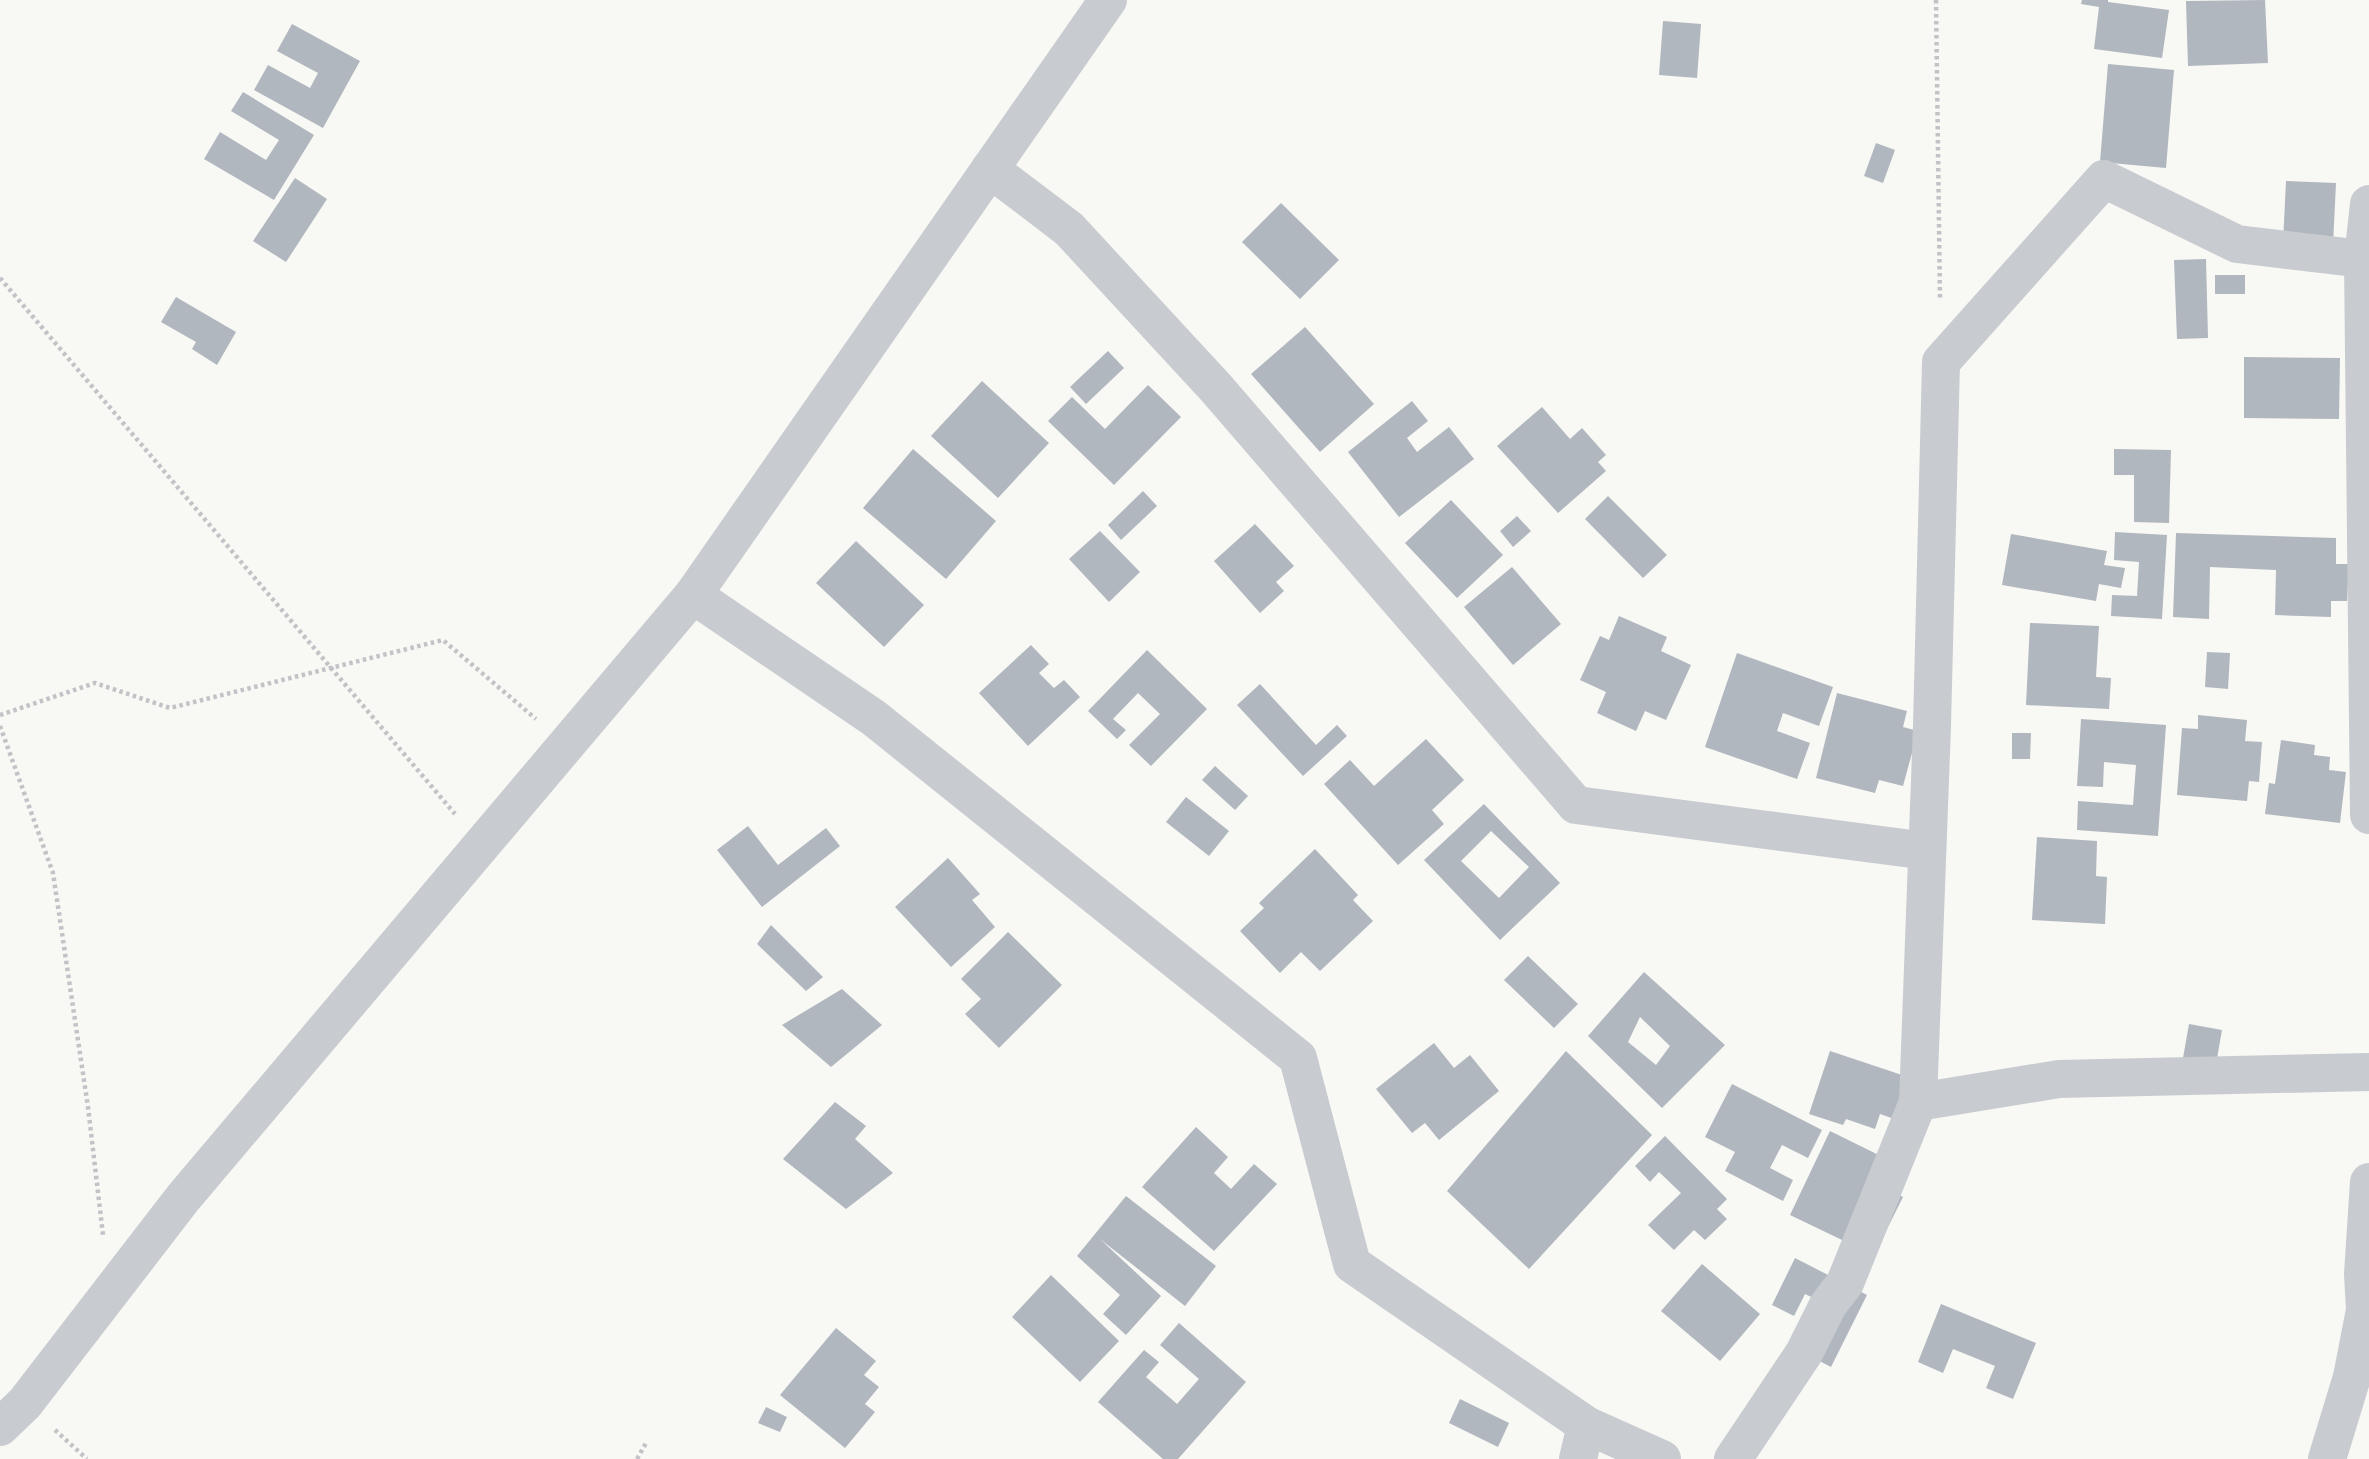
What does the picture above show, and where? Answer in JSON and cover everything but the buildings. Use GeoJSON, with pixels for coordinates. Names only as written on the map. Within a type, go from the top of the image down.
{"type":"FeatureCollection","features":[{"type":"Feature","properties":{"kind":"street"},"geometry":{"type":"LineString","coordinates":[[0,1427],[25,1404],[183,1198],[693,595],[1108,0]]}},
{"type":"Feature","properties":{"kind":"street"},"geometry":{"type":"LineString","coordinates":[[990,169],[1069,229],[1198,368],[1576,805],[1927,851]]}},
{"type":"Feature","properties":{"kind":"street"},"geometry":{"type":"LineString","coordinates":[[1733,1459],[1804,1353],[1828,1305],[1845,1283],[1918,1102],[1941,362],[2104,179],[2237,244],[2362,259]]}},
{"type":"Feature","properties":{"kind":"street"},"geometry":{"type":"LineString","coordinates":[[2369,204],[2362,259],[2369,816]]}},
{"type":"Feature","properties":{"kind":"street"},"geometry":{"type":"LineString","coordinates":[[693,595],[874,718],[1298,1058],[1352,1264],[1582,1442],[1662,1459]]}},
{"type":"Feature","properties":{"kind":"street"},"geometry":{"type":"LineString","coordinates":[[1918,1102],[2059,1079],[2369,1072]]}},
{"type":"Feature","properties":{"kind":"street"},"geometry":{"type":"LineString","coordinates":[[2327,1459],[2353,1377],[2365,1310],[2363,1274],[2369,1182]]}},
{"type":"Feature","properties":{"kind":"path"},"geometry":{"type":"LineString","coordinates":[[1936,0],[1941,362]]}},
{"type":"Feature","properties":{"kind":"path"},"geometry":{"type":"LineString","coordinates":[[0,278],[460,819]]}},
{"type":"Feature","properties":{"kind":"path"},"geometry":{"type":"LineString","coordinates":[[0,715],[95,683],[170,708],[443,640],[566,745]]}},
{"type":"Feature","properties":{"kind":"path"},"geometry":{"type":"LineString","coordinates":[[0,726],[53,873],[88,1107],[109,1295]]}},
{"type":"Feature","properties":{"kind":"path"},"geometry":{"type":"LineString","coordinates":[[638,1459],[646,1443]]}}]}
